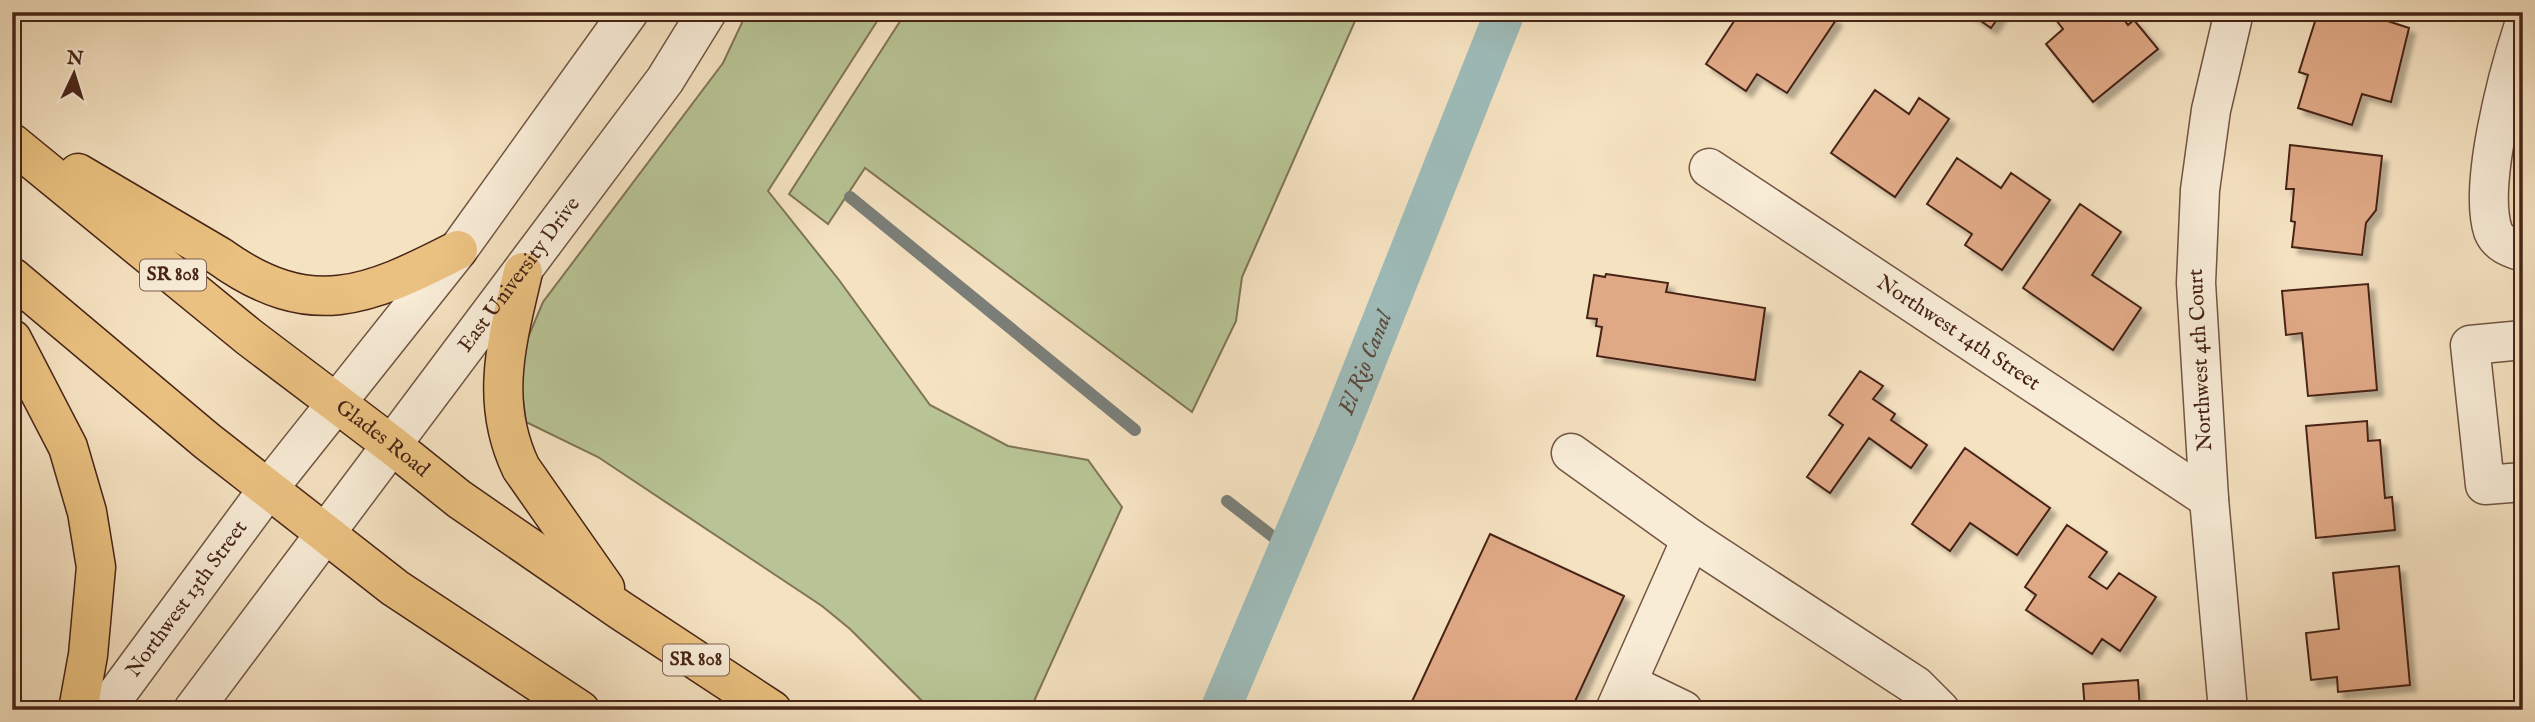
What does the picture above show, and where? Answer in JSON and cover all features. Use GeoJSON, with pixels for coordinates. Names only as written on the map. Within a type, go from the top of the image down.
{"type":"FeatureCollection","features":[{"type":"Feature","properties":{"kind":"main road"},"geometry":{"type":"LineString","coordinates":[[12,134],[241,271],[287,290],[315,296],[356,294],[400,279],[458,250]]}},
{"type":"Feature","properties":{"kind":"main road","name":"Glades Road"},"geometry":{"type":"LineString","coordinates":[[12,143],[248,337],[459,499],[772,710]]}},
{"type":"Feature","properties":{"kind":"main road"},"geometry":{"type":"LineString","coordinates":[[523,272],[503,377],[504,410],[512,447],[522,468],[620,610]]}},
{"type":"Feature","properties":{"kind":"main road"},"geometry":{"type":"LineString","coordinates":[[12,277],[207,441],[395,588],[580,710]]}},
{"type":"Feature","properties":{"kind":"main road"},"geometry":{"type":"LineString","coordinates":[[12,339],[68,447],[87,512],[96,567],[88,655],[78,710]]}},
{"type":"Feature","properties":{"kind":"street"},"geometry":{"type":"LineString","coordinates":[[268,489],[458,250],[629,12]]}},
{"type":"Feature","properties":{"kind":"street","name":"East University Drive"},"geometry":{"type":"LineString","coordinates":[[325,533],[393,446],[665,80],[707,12]]}},
{"type":"Feature","properties":{"kind":"street","name":"Northwest 4th Court"},"geometry":{"type":"LineString","coordinates":[[2228,710],[2209,499],[2196,283],[2200,190],[2211,110],[2234,12]]}},
{"type":"Feature","properties":{"kind":"street"},"geometry":{"type":"LineString","coordinates":[[2523,28],[2505,85],[2492,161],[2489,199],[2493,232],[2503,244],[2523,251]]}},
{"type":"Feature","properties":{"kind":"street","name":"Northwest 14th Street"},"geometry":{"type":"LineString","coordinates":[[1709,168],[2209,499]]}},
{"type":"Feature","properties":{"kind":"street"},"geometry":{"type":"LineString","coordinates":[[2523,340],[2470,345],[2485,485],[2523,482]]}},
{"type":"Feature","properties":{"kind":"street"},"geometry":{"type":"LineString","coordinates":[[1571,453],[1691,540],[1916,686],[1941,710]]}},
{"type":"Feature","properties":{"kind":"street","name":"Northwest 13th Street"},"geometry":{"type":"LineString","coordinates":[[105,710],[268,489]]}},
{"type":"Feature","properties":{"kind":"street"},"geometry":{"type":"LineString","coordinates":[[193,710],[325,533]]}},
{"type":"Feature","properties":{"kind":"street"},"geometry":{"type":"LineString","coordinates":[[1683,710],[1621,697],[1691,540]]}},
{"type":"Feature","properties":{"kind":"green space"},"geometry":{"type":"Polygon","coordinates":[[[747,12],[883,12],[768,191],[839,280],[930,405],[1008,446],[1088,460],[1122,507],[1030,710],[931,710],[850,629],[822,606],[598,457],[526,422],[520,376],[524,347],[543,302],[723,63],[747,12]]]}},
{"type":"Feature","properties":{"kind":"green space"},"geometry":{"type":"Polygon","coordinates":[[[906,12],[1359,12],[1242,277],[1236,321],[1192,412],[865,168],[828,224],[789,194],[906,12]]]}},
{"type":"Feature","properties":{"kind":"building"},"geometry":{"type":"Polygon","coordinates":[[[1740,12],[1825,12],[1836,20],[1787,93],[1757,74],[1746,91],[1706,64],[1740,12]]]}},
{"type":"Feature","properties":{"kind":"building"},"geometry":{"type":"Polygon","coordinates":[[[1968,12],[2002,12],[1991,28],[1968,12]]]}},
{"type":"Feature","properties":{"kind":"building"},"geometry":{"type":"Polygon","coordinates":[[[2050,12],[2118,12],[2128,25],[2134,20],[2158,49],[2093,102],[2046,44],[2063,29],[2050,12]]]}},
{"type":"Feature","properties":{"kind":"building"},"geometry":{"type":"Polygon","coordinates":[[[2318,12],[2360,12],[2409,28],[2391,102],[2362,94],[2352,125],[2298,108],[2308,75],[2299,72],[2318,12]]]}},
{"type":"Feature","properties":{"kind":"building"},"geometry":{"type":"Polygon","coordinates":[[[1875,90],[1909,114],[1919,98],[1949,119],[1895,197],[1831,153],[1875,90]]]}},
{"type":"Feature","properties":{"kind":"building"},"geometry":{"type":"Polygon","coordinates":[[[2290,145],[2382,156],[2376,210],[2366,223],[2362,255],[2292,247],[2295,222],[2291,221],[2294,189],[2286,189],[2290,145]]]}},
{"type":"Feature","properties":{"kind":"building"},"geometry":{"type":"Polygon","coordinates":[[[1957,158],[2001,188],[2011,173],[2050,200],[2002,270],[1965,245],[1972,234],[1927,204],[1957,158]]]}},
{"type":"Feature","properties":{"kind":"building"},"geometry":{"type":"Polygon","coordinates":[[[2080,204],[2121,232],[2092,275],[2141,308],[2113,350],[2023,288],[2080,204]]]}},
{"type":"Feature","properties":{"kind":"building"},"geometry":{"type":"Polygon","coordinates":[[[1606,274],[1668,283],[1666,292],[1765,308],[1755,380],[1597,356],[1602,327],[1596,326],[1597,319],[1587,318],[1594,275],[1605,277],[1606,274]]]}},
{"type":"Feature","properties":{"kind":"building"},"geometry":{"type":"Polygon","coordinates":[[[2368,284],[2377,390],[2308,396],[2302,333],[2286,335],[2282,291],[2368,284]]]}},
{"type":"Feature","properties":{"kind":"building"},"geometry":{"type":"Polygon","coordinates":[[[1860,371],[1883,386],[1873,399],[1895,414],[1891,420],[1927,445],[1911,468],[1869,438],[1830,493],[1807,477],[1843,425],[1829,415],[1860,371]]]}},
{"type":"Feature","properties":{"kind":"building"},"geometry":{"type":"Polygon","coordinates":[[[2367,421],[2368,441],[2380,440],[2385,498],[2392,497],[2395,530],[2316,538],[2306,426],[2367,421]]]}},
{"type":"Feature","properties":{"kind":"building"},"geometry":{"type":"Polygon","coordinates":[[[1965,448],[2050,508],[2017,555],[1970,523],[1950,551],[1912,524],[1965,448]]]}},
{"type":"Feature","properties":{"kind":"building"},"geometry":{"type":"Polygon","coordinates":[[[2067,525],[2107,552],[2089,577],[2107,589],[2119,573],[2156,597],[2120,651],[2102,639],[2092,654],[2026,610],[2036,595],[2025,587],[2067,525]]]}},
{"type":"Feature","properties":{"kind":"building"},"geometry":{"type":"Polygon","coordinates":[[[1490,534],[1624,596],[1571,710],[1408,710],[1490,534]]]}},
{"type":"Feature","properties":{"kind":"building"},"geometry":{"type":"Polygon","coordinates":[[[2399,566],[2410,685],[2338,692],[2337,677],[2311,680],[2306,633],[2339,629],[2333,573],[2399,566]]]}},
{"type":"Feature","properties":{"kind":"building"},"geometry":{"type":"Polygon","coordinates":[[[2138,680],[2140,710],[2085,710],[2083,684],[2138,680]]]}},
{"type":"Feature","properties":{"kind":"waterway","name":"El Rio Canal"},"geometry":{"type":"LineString","coordinates":[[1220,710],[1337,434],[1505,12]]}},
{"type":"Feature","properties":{"kind":"waterway"},"geometry":{"type":"LineString","coordinates":[[850,197],[1135,430]]}},
{"type":"Feature","properties":{"kind":"waterway"},"geometry":{"type":"LineString","coordinates":[[1227,501],[1289,549]]}}]}
